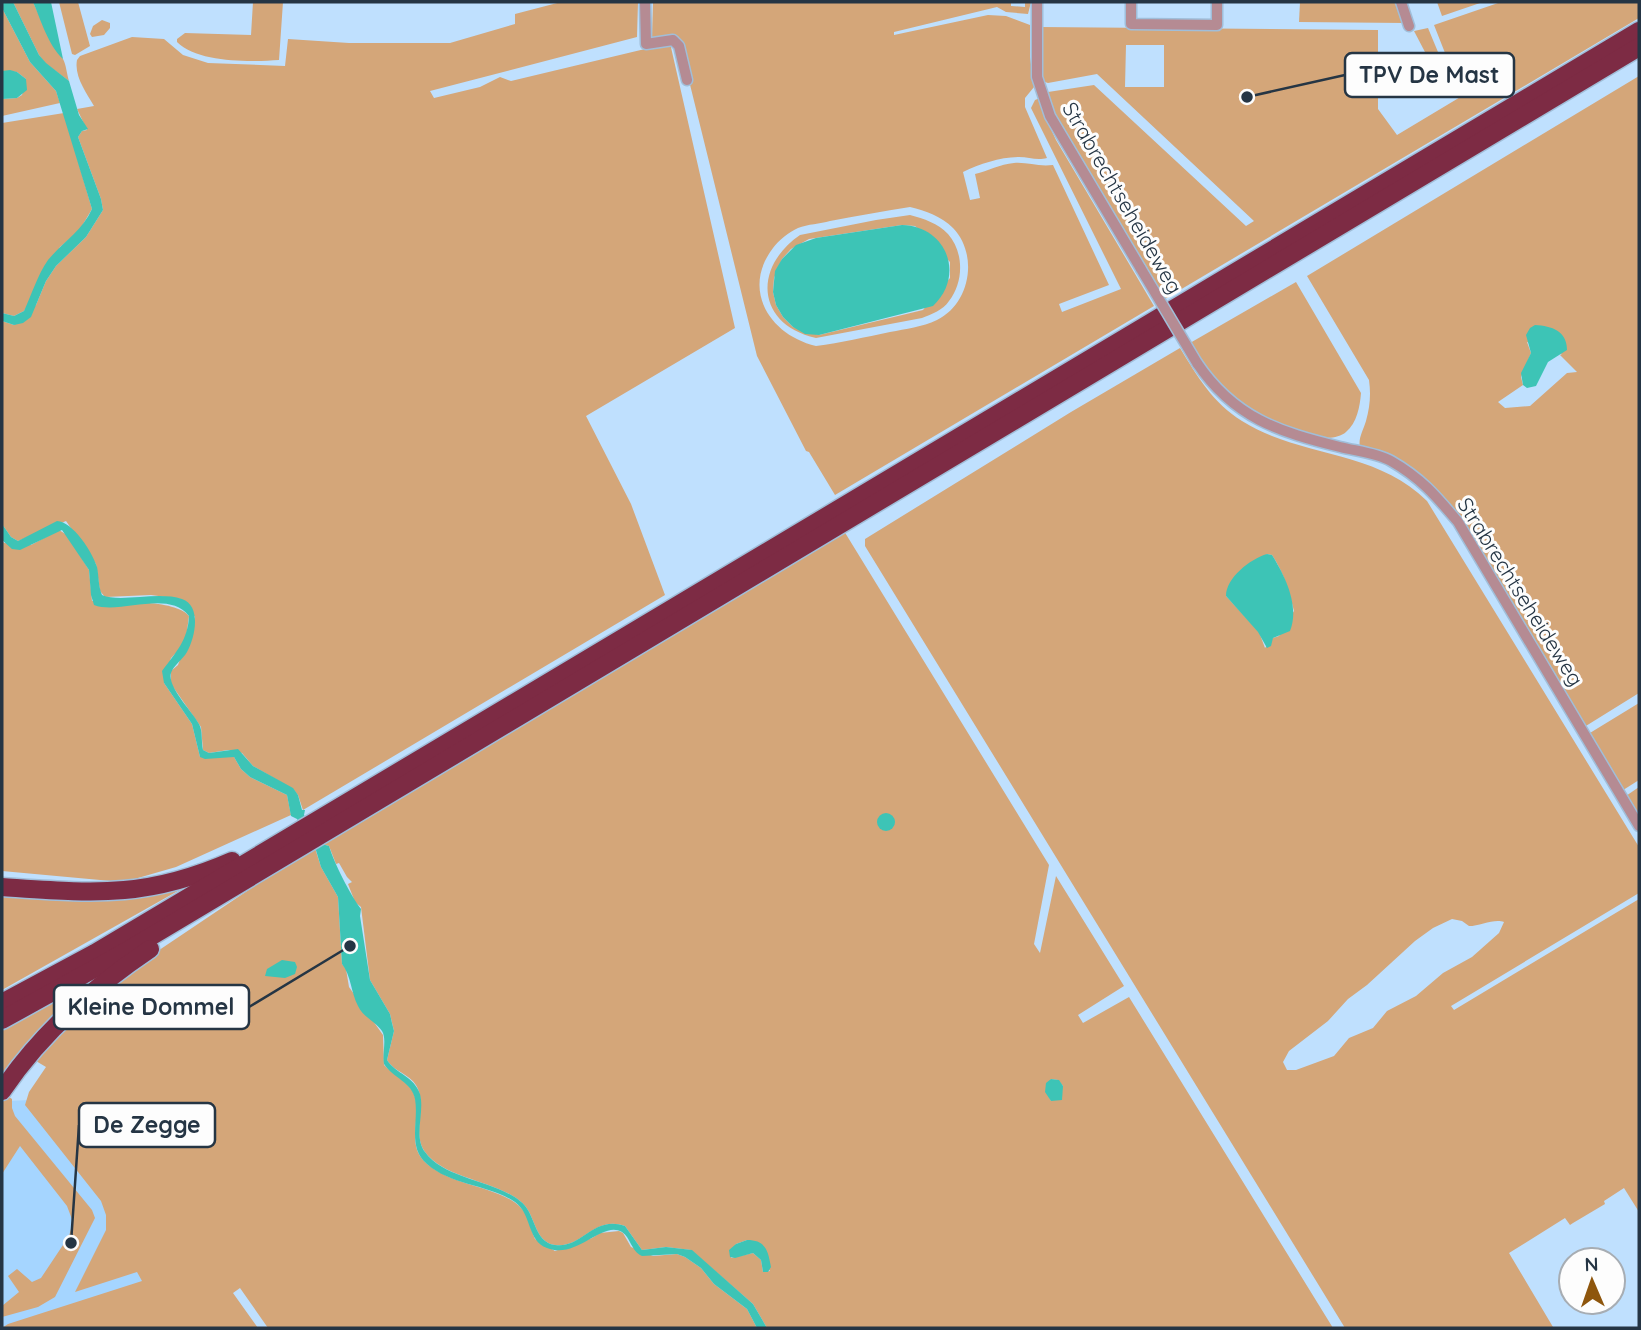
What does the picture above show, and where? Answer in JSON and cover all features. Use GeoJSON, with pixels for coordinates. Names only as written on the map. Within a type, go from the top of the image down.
{"type":"FeatureCollection","features":[{"type":"Feature","properties":{"kind":"highway"},"geometry":{"type":"LineString","coordinates":[[2,1020],[130,949],[228,890],[310,833],[1639,31]]}},
{"type":"Feature","properties":{"kind":"highway"},"geometry":{"type":"LineString","coordinates":[[2,1003],[310,833],[1639,47]]}},
{"type":"Feature","properties":{"kind":"highway"},"geometry":{"type":"LineString","coordinates":[[2,887],[96,893],[148,888],[206,872],[310,833]]}},
{"type":"Feature","properties":{"kind":"highway"},"geometry":{"type":"LineString","coordinates":[[2,1091],[37,1045],[91,991],[204,913],[228,890]]}},
{"type":"Feature","properties":{"kind":"street"},"geometry":{"type":"LineString","coordinates":[[645,2],[646,44],[673,40],[679,46],[687,80]]}},
{"type":"Feature","properties":{"kind":"street","name":"Strabrechtseheideweg"},"geometry":{"type":"LineString","coordinates":[[1037,2],[1036,64],[1040,89],[1056,128],[1214,387],[1243,412],[1269,426],[1296,436],[1389,460],[1426,484],[1458,522],[1639,827]]}},
{"type":"Feature","properties":{"kind":"street"},"geometry":{"type":"LineString","coordinates":[[1130,2],[1131,24],[1204,25],[1217,25],[1217,2]]}},
{"type":"Feature","properties":{"kind":"street"},"geometry":{"type":"LineString","coordinates":[[1401,2],[1409,26]]}},
{"type":"Feature","properties":{"kind":"shaded area"},"geometry":{"type":"Polygon","coordinates":[[[2,2],[13,2],[39,55],[69,81],[79,115],[88,129],[82,131],[78,137],[103,210],[86,237],[56,266],[46,281],[31,317],[14,325],[2,321],[2,313],[14,316],[24,311],[48,260],[78,230],[92,209],[56,91],[30,62],[2,8],[2,2]]]}},
{"type":"Feature","properties":{"kind":"shaded area"},"geometry":{"type":"Polygon","coordinates":[[[13,2],[33,2],[64,61],[69,81],[45,63],[39,55],[13,2]]]}},
{"type":"Feature","properties":{"kind":"shaded area"},"geometry":{"type":"Polygon","coordinates":[[[33,2],[51,2],[63,59],[49,40],[33,2]]]}},
{"type":"Feature","properties":{"kind":"shaded area"},"geometry":{"type":"Polygon","coordinates":[[[59,2],[78,2],[90,46],[75,55],[72,54],[59,2]]]}},
{"type":"Feature","properties":{"kind":"shaded area"},"geometry":{"type":"Polygon","coordinates":[[[253,2],[283,2],[279,60],[225,60],[198,54],[177,42],[185,33],[251,35],[253,2]]]}},
{"type":"Feature","properties":{"kind":"shaded area"},"geometry":{"type":"Polygon","coordinates":[[[561,2],[638,2],[637,37],[430,91],[434,98],[480,87],[500,77],[511,81],[670,43],[735,328],[586,416],[631,504],[665,595],[303,810],[293,789],[253,766],[242,753],[228,750],[209,753],[203,750],[201,727],[171,684],[171,671],[178,665],[195,617],[181,599],[151,595],[105,597],[100,591],[96,564],[66,521],[18,541],[11,537],[2,524],[2,321],[14,325],[36,305],[56,266],[86,237],[103,210],[78,137],[82,131],[87,130],[77,109],[94,106],[79,78],[77,60],[80,56],[132,37],[164,39],[183,55],[208,63],[285,66],[288,39],[349,43],[450,43],[515,24],[515,14],[561,2]]]}},
{"type":"Feature","properties":{"kind":"shaded area"},"geometry":{"type":"Polygon","coordinates":[[[653,2],[1011,2],[1011,6],[1025,7],[1025,2],[1031,2],[1028,14],[1006,12],[997,7],[894,32],[894,35],[988,15],[1006,16],[1030,25],[1034,87],[1025,98],[1025,107],[1047,158],[1005,158],[963,172],[970,200],[980,198],[975,174],[1014,163],[1053,165],[1109,285],[1059,304],[1062,312],[1121,289],[1031,108],[1035,100],[1040,98],[1056,140],[1154,306],[835,495],[806,451],[757,356],[678,36],[661,40],[652,38],[653,2]],[[910,207],[806,226],[784,236],[764,264],[760,279],[760,295],[765,309],[774,321],[785,332],[816,346],[920,326],[948,313],[957,303],[967,278],[966,252],[953,228],[933,214],[910,207]]]}},
{"type":"Feature","properties":{"kind":"shaded area"},"geometry":{"type":"Polygon","coordinates":[[[1300,2],[1397,2],[1404,23],[1299,22],[1300,2]]]}},
{"type":"Feature","properties":{"kind":"shaded area"},"geometry":{"type":"Polygon","coordinates":[[[1437,2],[1483,2],[1442,16],[1437,2]]]}},
{"type":"Feature","properties":{"kind":"shaded area"},"geometry":{"type":"Polygon","coordinates":[[[1501,2],[1639,2],[1639,18],[1163,300],[1060,127],[1048,92],[1094,85],[1246,226],[1254,221],[1097,74],[1048,83],[1042,81],[1039,61],[1040,27],[1378,30],[1378,109],[1397,135],[1462,96],[1434,25],[1501,2]],[[1126,45],[1125,87],[1164,87],[1164,45],[1126,45]]]}},
{"type":"Feature","properties":{"kind":"shaded area"},"geometry":{"type":"Polygon","coordinates":[[[2,8],[30,62],[56,91],[60,103],[2,116],[2,99],[22,95],[26,79],[17,72],[2,71],[2,8]]]}},
{"type":"Feature","properties":{"kind":"shaded area"},"geometry":{"type":"Polygon","coordinates":[[[102,20],[110,23],[110,28],[104,35],[92,37],[90,34],[93,26],[102,20]]]}},
{"type":"Feature","properties":{"kind":"shaded area"},"geometry":{"type":"Polygon","coordinates":[[[1428,28],[1455,93],[1448,96],[1414,31],[1428,28]]]}},
{"type":"Feature","properties":{"kind":"shaded area"},"geometry":{"type":"Polygon","coordinates":[[[10,70],[26,79],[27,90],[17,98],[2,99],[2,71],[10,70]]]}},
{"type":"Feature","properties":{"kind":"shaded area"},"geometry":{"type":"Polygon","coordinates":[[[1639,76],[1639,693],[1581,729],[1452,517],[1415,477],[1360,448],[1369,406],[1369,380],[1307,276],[1639,76]],[[1527,342],[1531,353],[1521,377],[1523,385],[1498,402],[1505,408],[1530,406],[1567,373],[1577,372],[1560,355],[1562,354],[1527,342]]]}},
{"type":"Feature","properties":{"kind":"shaded area"},"geometry":{"type":"Polygon","coordinates":[[[64,113],[92,209],[79,231],[60,247],[24,311],[14,316],[2,313],[2,123],[64,113]]]}},
{"type":"Feature","properties":{"kind":"shaded area"},"geometry":{"type":"Polygon","coordinates":[[[910,215],[935,224],[948,234],[957,249],[960,267],[957,285],[947,304],[922,318],[816,338],[796,331],[782,321],[772,308],[768,279],[784,248],[800,235],[910,215]],[[902,225],[809,239],[791,249],[782,259],[774,278],[776,305],[783,317],[793,327],[819,335],[923,310],[950,278],[950,262],[915,226],[902,225]]]}},
{"type":"Feature","properties":{"kind":"shaded area"},"geometry":{"type":"Polygon","coordinates":[[[902,225],[917,227],[930,234],[940,243],[946,254],[948,280],[943,294],[933,306],[819,335],[805,334],[783,317],[773,292],[775,271],[796,245],[816,238],[902,225]]]}},
{"type":"Feature","properties":{"kind":"shaded area"},"geometry":{"type":"Polygon","coordinates":[[[1296,282],[1361,393],[1353,424],[1346,432],[1334,437],[1300,433],[1244,406],[1215,382],[1190,343],[1296,282]]]}},
{"type":"Feature","properties":{"kind":"shaded area"},"geometry":{"type":"Polygon","coordinates":[[[1535,325],[1561,334],[1567,350],[1548,362],[1536,386],[1527,388],[1523,385],[1521,373],[1531,353],[1526,335],[1535,325]]]}},
{"type":"Feature","properties":{"kind":"shaded area"},"geometry":{"type":"Polygon","coordinates":[[[1180,348],[1214,397],[1242,421],[1288,442],[1361,463],[1407,484],[1427,501],[1639,847],[1639,893],[1451,1006],[1454,1010],[1639,899],[1639,1212],[1624,1188],[1604,1201],[1605,1204],[1570,1225],[1565,1218],[1509,1253],[1553,1327],[1345,1328],[865,546],[865,539],[1180,348]],[[1267,554],[1226,596],[1259,632],[1265,648],[1273,638],[1279,636],[1294,611],[1280,569],[1272,555],[1267,554]],[[1452,919],[1415,941],[1348,999],[1328,1021],[1289,1051],[1283,1062],[1287,1070],[1296,1070],[1334,1056],[1349,1038],[1373,1028],[1387,1011],[1416,996],[1443,973],[1472,957],[1499,933],[1504,922],[1469,926],[1452,919]]]}},
{"type":"Feature","properties":{"kind":"shaded area"},"geometry":{"type":"Polygon","coordinates":[[[57,521],[69,526],[91,553],[97,567],[102,595],[119,598],[172,597],[182,599],[192,608],[195,623],[192,639],[187,652],[172,670],[173,685],[199,724],[203,750],[209,753],[238,749],[253,766],[293,788],[302,810],[305,810],[304,815],[322,844],[329,846],[343,879],[361,909],[370,980],[390,1014],[394,1031],[387,1060],[414,1083],[420,1094],[419,1132],[425,1152],[444,1168],[497,1188],[520,1201],[529,1212],[538,1233],[548,1243],[564,1245],[596,1228],[614,1224],[625,1226],[642,1250],[666,1247],[692,1250],[753,1304],[767,1328],[757,1328],[747,1309],[685,1257],[677,1254],[642,1256],[622,1232],[614,1230],[606,1231],[569,1249],[547,1248],[536,1240],[524,1213],[515,1202],[447,1177],[427,1164],[415,1142],[416,1108],[413,1093],[384,1064],[382,1031],[360,1010],[356,1001],[342,964],[338,897],[321,867],[315,847],[297,819],[291,816],[287,795],[250,777],[234,757],[200,757],[192,724],[164,683],[162,671],[184,639],[189,616],[180,608],[169,604],[117,607],[94,605],[89,570],[62,530],[20,550],[12,549],[2,540],[2,524],[11,537],[18,541],[57,521]]]}},
{"type":"Feature","properties":{"kind":"shaded area"},"geometry":{"type":"Polygon","coordinates":[[[59,530],[67,535],[89,570],[92,601],[158,604],[182,611],[189,616],[186,638],[171,658],[164,683],[192,724],[200,757],[234,757],[250,777],[287,795],[291,815],[176,867],[131,880],[111,881],[2,871],[2,540],[4,543],[31,545],[59,530]]]}},
{"type":"Feature","properties":{"kind":"shaded area"},"geometry":{"type":"Polygon","coordinates":[[[844,531],[1049,865],[1034,944],[1040,953],[1056,876],[1124,986],[1078,1015],[1083,1023],[1129,997],[1333,1328],[767,1328],[753,1304],[691,1250],[666,1247],[642,1250],[625,1226],[614,1224],[596,1228],[564,1245],[548,1243],[538,1233],[529,1212],[520,1201],[497,1188],[445,1168],[434,1161],[421,1145],[421,1104],[418,1089],[412,1080],[387,1060],[394,1031],[390,1014],[370,980],[361,907],[355,902],[348,884],[352,882],[339,863],[336,864],[329,846],[322,844],[844,531]],[[1051,1079],[1047,1092],[1051,1101],[1063,1086],[1058,1080],[1051,1079]],[[747,1240],[736,1244],[731,1258],[753,1253],[761,1260],[763,1272],[770,1271],[747,1240]]]}},
{"type":"Feature","properties":{"kind":"shaded area"},"geometry":{"type":"Polygon","coordinates":[[[1267,554],[1272,555],[1290,592],[1293,621],[1290,631],[1273,638],[1271,646],[1267,648],[1258,632],[1226,596],[1234,576],[1253,560],[1267,554]]]}},
{"type":"Feature","properties":{"kind":"shaded area"},"geometry":{"type":"Polygon","coordinates":[[[1639,703],[1639,780],[1620,792],[1585,736],[1639,703]]]}},
{"type":"Feature","properties":{"kind":"shaded area"},"geometry":{"type":"Polygon","coordinates":[[[1639,787],[1639,824],[1623,798],[1639,787]]]}},
{"type":"Feature","properties":{"kind":"shaded area"},"geometry":{"type":"Polygon","coordinates":[[[886,813],[892,816],[895,822],[892,828],[886,831],[880,828],[877,822],[880,816],[886,813]]]}},
{"type":"Feature","properties":{"kind":"shaded area"},"geometry":{"type":"Polygon","coordinates":[[[315,848],[321,867],[338,897],[342,964],[346,969],[349,987],[383,1035],[384,1065],[412,1090],[417,1108],[416,1146],[425,1162],[448,1177],[513,1201],[524,1212],[535,1239],[555,1251],[600,1233],[619,1231],[631,1247],[653,1256],[677,1254],[685,1257],[747,1309],[757,1328],[268,1328],[240,1288],[233,1293],[258,1328],[2,1328],[142,1281],[137,1272],[75,1292],[106,1230],[106,1215],[101,1201],[25,1105],[29,1092],[46,1067],[31,1058],[125,973],[315,848]]]}},
{"type":"Feature","properties":{"kind":"shaded area"},"geometry":{"type":"Polygon","coordinates":[[[208,874],[2,990],[2,890],[92,896],[208,874]]]}},
{"type":"Feature","properties":{"kind":"shaded area"},"geometry":{"type":"Polygon","coordinates":[[[282,960],[295,962],[295,974],[285,978],[265,976],[267,969],[282,960]]]}},
{"type":"Feature","properties":{"kind":"shaded area"},"geometry":{"type":"Polygon","coordinates":[[[124,962],[2,1079],[2,1027],[124,962]]]}},
{"type":"Feature","properties":{"kind":"shaded area"},"geometry":{"type":"Polygon","coordinates":[[[1051,1079],[1059,1080],[1063,1086],[1062,1100],[1051,1101],[1045,1092],[1046,1083],[1051,1079]]]}},
{"type":"Feature","properties":{"kind":"shaded area"},"geometry":{"type":"Polygon","coordinates":[[[5,1094],[12,1099],[15,1116],[92,1210],[95,1218],[55,1297],[38,1307],[2,1317],[2,1306],[19,1292],[8,1276],[17,1269],[32,1282],[41,1278],[69,1236],[73,1222],[67,1206],[20,1146],[2,1174],[2,1100],[5,1094]]]}},
{"type":"Feature","properties":{"kind":"shaded area"},"geometry":{"type":"Polygon","coordinates":[[[30,1100],[94,1175],[154,1284],[2,1328],[2,1132],[7,1101],[30,1100]]]}},
{"type":"Feature","properties":{"kind":"shaded area"},"geometry":{"type":"Polygon","coordinates":[[[747,1240],[758,1242],[765,1248],[771,1267],[768,1272],[763,1272],[761,1260],[753,1253],[730,1257],[729,1250],[747,1240]]]}},
{"type":"Feature","properties":{"kind":"place","name":"TPV De Mast"},"geometry":{"type":"Point","coordinates":[1247,97]}},
{"type":"Feature","properties":{"kind":"place","name":"Kleine Dommel"},"geometry":{"type":"Point","coordinates":[350,946]}},
{"type":"Feature","properties":{"kind":"place","name":"De Zegge"},"geometry":{"type":"Point","coordinates":[71,1243]}}]}
